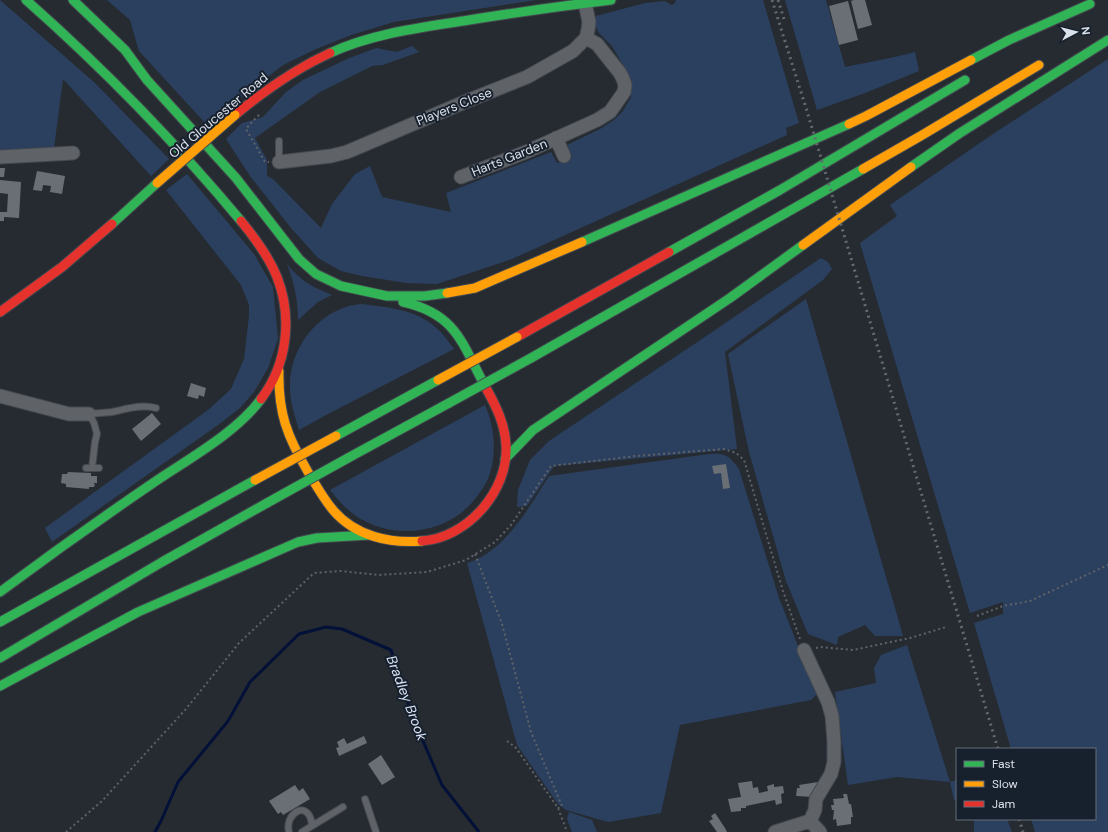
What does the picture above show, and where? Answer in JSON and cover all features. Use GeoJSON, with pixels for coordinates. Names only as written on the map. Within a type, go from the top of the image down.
{"type":"FeatureCollection","features":[{"type":"Feature","properties":{"kind":"main road"},"geometry":{"type":"LineString","coordinates":[[0,592],[226,433],[244,418],[269,389],[279,365],[285,344],[287,323],[285,300],[277,277],[265,254],[215,192],[153,122],[101,69],[26,0]]}},
{"type":"Feature","properties":{"kind":"main road"},"geometry":{"type":"LineString","coordinates":[[73,0],[125,50],[148,80],[236,178],[306,266],[316,274],[341,286],[387,296],[422,307],[435,313],[446,322],[461,340],[496,406],[501,419],[506,444],[505,460],[496,488],[483,508],[461,528],[440,538],[414,543],[391,542],[369,535],[348,523],[336,513],[323,497],[288,436],[282,416],[278,393],[279,365]]}},
{"type":"Feature","properties":{"kind":"main road","name":"Old Gloucester Road"},"geometry":{"type":"LineString","coordinates":[[0,312],[44,281],[263,92],[287,76],[319,58],[362,40],[418,27],[611,0]]}},
{"type":"Feature","properties":{"kind":"main road"},"geometry":{"type":"LineString","coordinates":[[387,296],[425,296],[475,288],[866,116],[935,81],[1009,40],[1093,2]]}},
{"type":"Feature","properties":{"kind":"main road"},"geometry":{"type":"LineString","coordinates":[[1029,41],[1093,2]]}},
{"type":"Feature","properties":{"kind":"main road"},"geometry":{"type":"LineString","coordinates":[[70,10],[119,56],[148,80]]}},
{"type":"Feature","properties":{"kind":"main road"},"geometry":{"type":"LineString","coordinates":[[716,182],[871,108],[933,76],[1014,28]]}},
{"type":"Feature","properties":{"kind":"main road"},"geometry":{"type":"LineString","coordinates":[[505,460],[533,430],[730,298],[892,180],[960,133],[1108,40]]}},
{"type":"Feature","properties":{"kind":"main road"},"geometry":{"type":"LineString","coordinates":[[0,658],[162,562],[531,358],[917,138],[1048,60]]}},
{"type":"Feature","properties":{"kind":"main road"},"geometry":{"type":"LineString","coordinates":[[0,622],[780,190],[975,74]]}},
{"type":"Feature","properties":{"kind":"main road"},"geometry":{"type":"LineString","coordinates":[[0,686],[138,612],[298,542],[317,538],[369,535]]}},
{"type":"Feature","properties":{"kind":"street"},"geometry":{"type":"LineString","coordinates":[[585,3],[589,22],[586,38]]}},
{"type":"Feature","properties":{"kind":"street","name":"Harts Garden"},"geometry":{"type":"LineString","coordinates":[[461,176],[526,152],[604,117],[610,112],[624,92],[625,85],[620,72],[597,44],[586,38]]}},
{"type":"Feature","properties":{"kind":"street","name":"Players Close"},"geometry":{"type":"LineString","coordinates":[[279,162],[331,156],[348,152],[467,100],[527,77],[573,51],[586,38]]}},
{"type":"Feature","properties":{"kind":"street","name":"Harts Garden"},"geometry":{"type":"LineString","coordinates":[[556,138],[564,156]]}},
{"type":"Feature","properties":{"kind":"street"},"geometry":{"type":"LineString","coordinates":[[0,157],[73,153]]}},
{"type":"Feature","properties":{"kind":"street"},"geometry":{"type":"LineString","coordinates":[[0,396],[69,414],[89,414]]}},
{"type":"Feature","properties":{"kind":"street"},"geometry":{"type":"LineString","coordinates":[[775,832],[810,821],[815,810],[816,799],[831,774],[834,762],[832,716],[828,702],[804,650]]}},
{"type":"Feature","properties":{"kind":"street"},"geometry":{"type":"LineString","coordinates":[[810,821],[820,832]]}},
{"type":"Feature","properties":{"kind":"lane"},"geometry":{"type":"LineString","coordinates":[[279,162],[280,141]]}},
{"type":"Feature","properties":{"kind":"lane"},"geometry":{"type":"LineString","coordinates":[[92,468],[95,442],[100,434],[89,414],[110,412],[140,406],[156,408]]}},
{"type":"Feature","properties":{"kind":"lane"},"geometry":{"type":"LineString","coordinates":[[365,799],[376,832]]}},
{"type":"Feature","properties":{"kind":"lane"},"geometry":{"type":"LineString","coordinates":[[302,832],[343,807]]}},
{"type":"Feature","properties":{"kind":"lane"},"geometry":{"type":"LineString","coordinates":[[289,832],[288,822],[290,817],[300,810],[308,812],[312,825]]}},
{"type":"Feature","properties":{"kind":"path"},"geometry":{"type":"LineString","coordinates":[[262,112],[246,129],[265,162],[279,162]]}},
{"type":"Feature","properties":{"kind":"path"},"geometry":{"type":"LineString","coordinates":[[551,466],[636,456],[724,449],[736,453],[744,460],[783,591],[804,650],[820,647],[853,650],[910,638],[946,627]]}},
{"type":"Feature","properties":{"kind":"path"},"geometry":{"type":"LineString","coordinates":[[475,554],[502,624],[531,732],[562,806],[558,808]]}},
{"type":"Feature","properties":{"kind":"path"},"geometry":{"type":"LineString","coordinates":[[978,616],[1003,606],[1030,601],[1108,565]]}},
{"type":"Feature","properties":{"kind":"path"},"geometry":{"type":"LineString","coordinates":[[66,832],[102,801],[186,709],[239,643],[314,573]]}},
{"type":"Feature","properties":{"kind":"path"},"geometry":{"type":"LineString","coordinates":[[507,741],[516,748],[558,808],[567,832]]}},
{"type":"Feature","properties":{"kind":"shaded area"},"geometry":{"type":"Polygon","coordinates":[[[0,0],[95,83],[169,159],[151,176],[63,79],[54,148],[0,151],[0,0]]]}},
{"type":"Feature","properties":{"kind":"shaded area"},"geometry":{"type":"Polygon","coordinates":[[[107,0],[536,0],[394,22],[351,35],[316,49],[283,65],[207,125],[139,51],[130,20],[107,0]]]}},
{"type":"Feature","properties":{"kind":"shaded area"},"geometry":{"type":"Polygon","coordinates":[[[676,0],[763,0],[799,123],[786,128],[787,135],[512,259],[437,284],[406,283],[362,276],[341,271],[318,258],[291,228],[250,176],[226,139],[242,123],[263,117],[286,92],[303,80],[347,59],[376,48],[397,52],[412,46],[419,52],[383,65],[372,66],[320,92],[255,138],[267,160],[267,176],[273,179],[321,228],[332,204],[355,174],[370,166],[382,197],[451,212],[446,193],[551,152],[557,163],[572,157],[567,145],[600,129],[614,120],[623,111],[631,97],[631,79],[612,46],[599,33],[595,25],[596,16],[645,3],[665,1],[671,5],[674,4],[676,0]]]}},
{"type":"Feature","properties":{"kind":"shaded area"},"geometry":{"type":"Polygon","coordinates":[[[785,0],[826,0],[845,67],[915,52],[919,71],[865,93],[817,110],[785,0]]]}},
{"type":"Feature","properties":{"kind":"shaded area"},"geometry":{"type":"Polygon","coordinates":[[[1108,59],[1108,832],[1035,832],[1031,820],[1096,820],[1096,748],[1011,748],[974,623],[1003,614],[1003,602],[970,613],[860,243],[897,216],[890,205],[987,138],[1108,59]]]}},
{"type":"Feature","properties":{"kind":"shaded area"},"geometry":{"type":"Polygon","coordinates":[[[187,174],[254,254],[273,287],[278,339],[268,368],[254,392],[240,408],[52,542],[45,528],[208,410],[231,389],[244,359],[249,305],[241,285],[166,190],[187,174]]]}},
{"type":"Feature","properties":{"kind":"shaded area"},"geometry":{"type":"Polygon","coordinates":[[[821,258],[828,262],[832,269],[823,280],[725,352],[737,449],[554,466],[527,506],[517,507],[518,490],[530,460],[549,441],[821,258]]]}},
{"type":"Feature","properties":{"kind":"shaded area"},"geometry":{"type":"Polygon","coordinates":[[[287,264],[307,283],[332,295],[318,302],[298,320],[295,291],[287,264]]]}},
{"type":"Feature","properties":{"kind":"shaded area"},"geometry":{"type":"Polygon","coordinates":[[[806,299],[903,636],[875,636],[865,625],[838,637],[837,645],[808,634],[786,581],[749,452],[728,354],[806,299]]]}},
{"type":"Feature","properties":{"kind":"shaded area"},"geometry":{"type":"Polygon","coordinates":[[[361,304],[409,312],[418,316],[437,328],[454,349],[299,430],[290,394],[291,375],[298,350],[313,328],[323,319],[346,307],[361,304]]]}},
{"type":"Feature","properties":{"kind":"shaded area"},"geometry":{"type":"Polygon","coordinates":[[[485,405],[491,421],[494,439],[490,473],[487,482],[478,495],[467,508],[453,518],[438,526],[422,530],[405,531],[388,529],[371,524],[356,516],[342,504],[330,490],[485,405]]]}},
{"type":"Feature","properties":{"kind":"shaded area"},"geometry":{"type":"Polygon","coordinates":[[[709,454],[727,456],[739,469],[779,598],[817,694],[811,700],[680,725],[661,813],[608,822],[566,810],[558,804],[517,745],[467,563],[481,557],[504,539],[515,527],[549,476],[709,454]]]}},
{"type":"Feature","properties":{"kind":"shaded area"},"geometry":{"type":"Polygon","coordinates":[[[907,645],[950,782],[897,777],[848,785],[835,692],[876,683],[874,668],[881,655],[907,645]]]}},
{"type":"Feature","properties":{"kind":"shaded area"},"geometry":{"type":"Polygon","coordinates":[[[956,780],[956,801],[954,800],[950,782],[956,780]]]}},
{"type":"Feature","properties":{"kind":"shaded area"},"geometry":{"type":"Polygon","coordinates":[[[569,812],[592,820],[597,832],[572,832],[567,819],[569,812]]]}},
{"type":"Feature","properties":{"kind":"shaded area"},"geometry":{"type":"Polygon","coordinates":[[[974,820],[1007,820],[1012,832],[974,832],[974,820]]]}},
{"type":"Feature","properties":{"kind":"building"},"geometry":{"type":"Polygon","coordinates":[[[865,0],[872,25],[858,29],[851,1],[865,0]]]}},
{"type":"Feature","properties":{"kind":"building"},"geometry":{"type":"Polygon","coordinates":[[[848,1],[858,40],[839,45],[829,6],[848,1]]]}},
{"type":"Feature","properties":{"kind":"building"},"geometry":{"type":"Polygon","coordinates":[[[0,168],[5,168],[4,177],[0,177],[0,168]]]}},
{"type":"Feature","properties":{"kind":"building"},"geometry":{"type":"Polygon","coordinates":[[[37,171],[65,176],[62,194],[50,192],[51,186],[43,185],[42,191],[33,190],[37,171]]]}},
{"type":"Feature","properties":{"kind":"building"},"geometry":{"type":"Polygon","coordinates":[[[0,180],[21,182],[19,218],[4,217],[4,221],[0,221],[0,212],[7,212],[8,194],[0,193],[0,180]]]}},
{"type":"Feature","properties":{"kind":"building"},"geometry":{"type":"Polygon","coordinates":[[[191,383],[206,388],[204,397],[199,395],[198,399],[187,396],[191,383]]]}},
{"type":"Feature","properties":{"kind":"building"},"geometry":{"type":"Polygon","coordinates":[[[152,413],[161,424],[141,441],[132,429],[152,413]]]}},
{"type":"Feature","properties":{"kind":"building"},"geometry":{"type":"Polygon","coordinates":[[[726,464],[730,488],[723,489],[721,473],[714,474],[712,466],[726,464]]]}},
{"type":"Feature","properties":{"kind":"building"},"geometry":{"type":"Polygon","coordinates":[[[68,472],[91,473],[91,476],[97,476],[97,483],[93,483],[95,484],[94,487],[89,487],[89,489],[66,487],[66,484],[61,483],[62,474],[67,474],[68,472]]]}},
{"type":"Feature","properties":{"kind":"building"},"geometry":{"type":"Polygon","coordinates":[[[364,736],[367,743],[339,756],[336,748],[339,747],[337,742],[344,738],[347,744],[364,736]]]}},
{"type":"Feature","properties":{"kind":"building"},"geometry":{"type":"Polygon","coordinates":[[[381,755],[395,777],[382,785],[368,764],[381,755]]]}},
{"type":"Feature","properties":{"kind":"building"},"geometry":{"type":"Polygon","coordinates":[[[752,781],[753,788],[758,787],[759,793],[768,791],[767,786],[774,784],[774,787],[783,786],[784,793],[781,794],[782,803],[776,805],[775,800],[746,806],[746,808],[741,808],[741,811],[731,812],[728,799],[741,797],[738,783],[752,781]]]}},
{"type":"Feature","properties":{"kind":"building"},"geometry":{"type":"Polygon","coordinates":[[[818,782],[819,788],[814,789],[813,797],[796,796],[797,788],[800,788],[799,785],[818,782]]]}},
{"type":"Feature","properties":{"kind":"building"},"geometry":{"type":"Polygon","coordinates":[[[295,785],[299,791],[303,788],[310,799],[283,815],[281,812],[278,814],[269,801],[295,785]]]}},
{"type":"Feature","properties":{"kind":"building"},"geometry":{"type":"Polygon","coordinates":[[[843,794],[847,794],[849,804],[851,804],[853,817],[851,817],[851,824],[837,826],[836,819],[833,820],[834,810],[832,810],[831,805],[834,805],[833,799],[844,798],[843,794]]]}},
{"type":"Feature","properties":{"kind":"building"},"geometry":{"type":"Polygon","coordinates":[[[715,813],[727,832],[717,832],[709,821],[713,819],[711,816],[715,813]]]}},
{"type":"Feature","properties":{"kind":"waterway","name":"Bradley Brook"},"geometry":{"type":"LineString","coordinates":[[155,832],[178,782],[228,721],[250,682],[299,634],[326,627],[342,629],[391,650],[411,713],[442,785],[479,832]]}},
{"type":"Feature","properties":{"kind":"railway"},"geometry":{"type":"LineString","coordinates":[[772,0],[806,108],[998,748]]}},
{"type":"Feature","properties":{"kind":"railway"},"geometry":{"type":"LineString","coordinates":[[778,0],[784,19]]}},
{"type":"Feature","properties":{"kind":"railway"},"geometry":{"type":"LineString","coordinates":[[1019,820],[1023,832]]}},
{"type":"Feature","properties":{"kind":"traffic: fast"},"geometry":{"type":"LineString","coordinates":[[26,0],[83,52],[138,106],[241,221]]}},
{"type":"Feature","properties":{"kind":"traffic: fast"},"geometry":{"type":"LineString","coordinates":[[73,0],[125,50],[147,80],[236,178],[299,259],[316,274],[341,286],[387,296],[425,296],[447,293]]}},
{"type":"Feature","properties":{"kind":"traffic: fast"},"geometry":{"type":"LineString","coordinates":[[330,53],[346,46],[378,36],[412,29],[518,12],[611,0]]}},
{"type":"Feature","properties":{"kind":"traffic: fast"},"geometry":{"type":"LineString","coordinates":[[971,60],[1009,40],[1090,4]]}},
{"type":"Feature","properties":{"kind":"traffic: fast"},"geometry":{"type":"LineString","coordinates":[[911,167],[960,133],[1108,40]]}},
{"type":"Feature","properties":{"kind":"traffic: fast"},"geometry":{"type":"LineString","coordinates":[[669,252],[780,190],[965,80]]}},
{"type":"Feature","properties":{"kind":"traffic: fast"},"geometry":{"type":"LineString","coordinates":[[582,242],[849,124]]}},
{"type":"Feature","properties":{"kind":"traffic: fast"},"geometry":{"type":"LineString","coordinates":[[531,358],[863,169]]}},
{"type":"Feature","properties":{"kind":"traffic: fast"},"geometry":{"type":"LineString","coordinates":[[112,224],[157,183]]}},
{"type":"Feature","properties":{"kind":"traffic: fast"},"geometry":{"type":"LineString","coordinates":[[505,459],[533,430],[730,298],[803,245]]}},
{"type":"Feature","properties":{"kind":"traffic: fast"},"geometry":{"type":"LineString","coordinates":[[403,302],[421,307],[435,314],[447,323],[456,333],[486,388]]}},
{"type":"Feature","properties":{"kind":"traffic: fast"},"geometry":{"type":"LineString","coordinates":[[449,403],[531,358]]}},
{"type":"Feature","properties":{"kind":"traffic: fast"},"geometry":{"type":"LineString","coordinates":[[336,436],[438,380]]}},
{"type":"Feature","properties":{"kind":"traffic: fast"},"geometry":{"type":"LineString","coordinates":[[0,592],[116,508],[212,444],[251,411],[261,399]]}},
{"type":"Feature","properties":{"kind":"traffic: fast"},"geometry":{"type":"LineString","coordinates":[[348,458],[449,403]]}},
{"type":"Feature","properties":{"kind":"traffic: fast"},"geometry":{"type":"LineString","coordinates":[[267,503],[348,458]]}},
{"type":"Feature","properties":{"kind":"traffic: fast"},"geometry":{"type":"LineString","coordinates":[[0,622],[255,480]]}},
{"type":"Feature","properties":{"kind":"traffic: fast"},"geometry":{"type":"LineString","coordinates":[[0,658],[162,562],[267,503]]}},
{"type":"Feature","properties":{"kind":"traffic: fast"},"geometry":{"type":"LineString","coordinates":[[0,686],[138,612],[298,542],[317,538],[369,535]]}},
{"type":"Feature","properties":{"kind":"traffic: slow"},"geometry":{"type":"LineString","coordinates":[[849,124],[971,60]]}},
{"type":"Feature","properties":{"kind":"traffic: slow"},"geometry":{"type":"LineString","coordinates":[[863,169],[1039,65]]}},
{"type":"Feature","properties":{"kind":"traffic: slow"},"geometry":{"type":"LineString","coordinates":[[157,183],[235,115]]}},
{"type":"Feature","properties":{"kind":"traffic: slow"},"geometry":{"type":"LineString","coordinates":[[803,245],[911,167]]}},
{"type":"Feature","properties":{"kind":"traffic: slow"},"geometry":{"type":"LineString","coordinates":[[447,293],[475,288],[582,242]]}},
{"type":"Feature","properties":{"kind":"traffic: slow"},"geometry":{"type":"LineString","coordinates":[[438,380],[517,337]]}},
{"type":"Feature","properties":{"kind":"traffic: slow"},"geometry":{"type":"LineString","coordinates":[[279,371],[282,412],[289,435],[308,472],[333,510],[342,519],[362,532],[398,541],[422,541]]}},
{"type":"Feature","properties":{"kind":"traffic: slow"},"geometry":{"type":"LineString","coordinates":[[255,480],[336,436]]}},
{"type":"Feature","properties":{"kind":"traffic: jam"},"geometry":{"type":"LineString","coordinates":[[235,115],[280,81],[304,66],[330,53]]}},
{"type":"Feature","properties":{"kind":"traffic: jam"},"geometry":{"type":"LineString","coordinates":[[241,221],[270,262],[277,277],[285,309],[285,341],[282,356],[270,386],[261,399]]}},
{"type":"Feature","properties":{"kind":"traffic: jam"},"geometry":{"type":"LineString","coordinates":[[0,312],[62,267],[112,224]]}},
{"type":"Feature","properties":{"kind":"traffic: jam"},"geometry":{"type":"LineString","coordinates":[[517,337],[669,252]]}},
{"type":"Feature","properties":{"kind":"traffic: jam"},"geometry":{"type":"LineString","coordinates":[[422,541],[439,538],[455,531],[469,521],[482,509],[493,495],[500,479],[505,462],[506,445],[504,430],[499,415],[486,388]]}}]}
